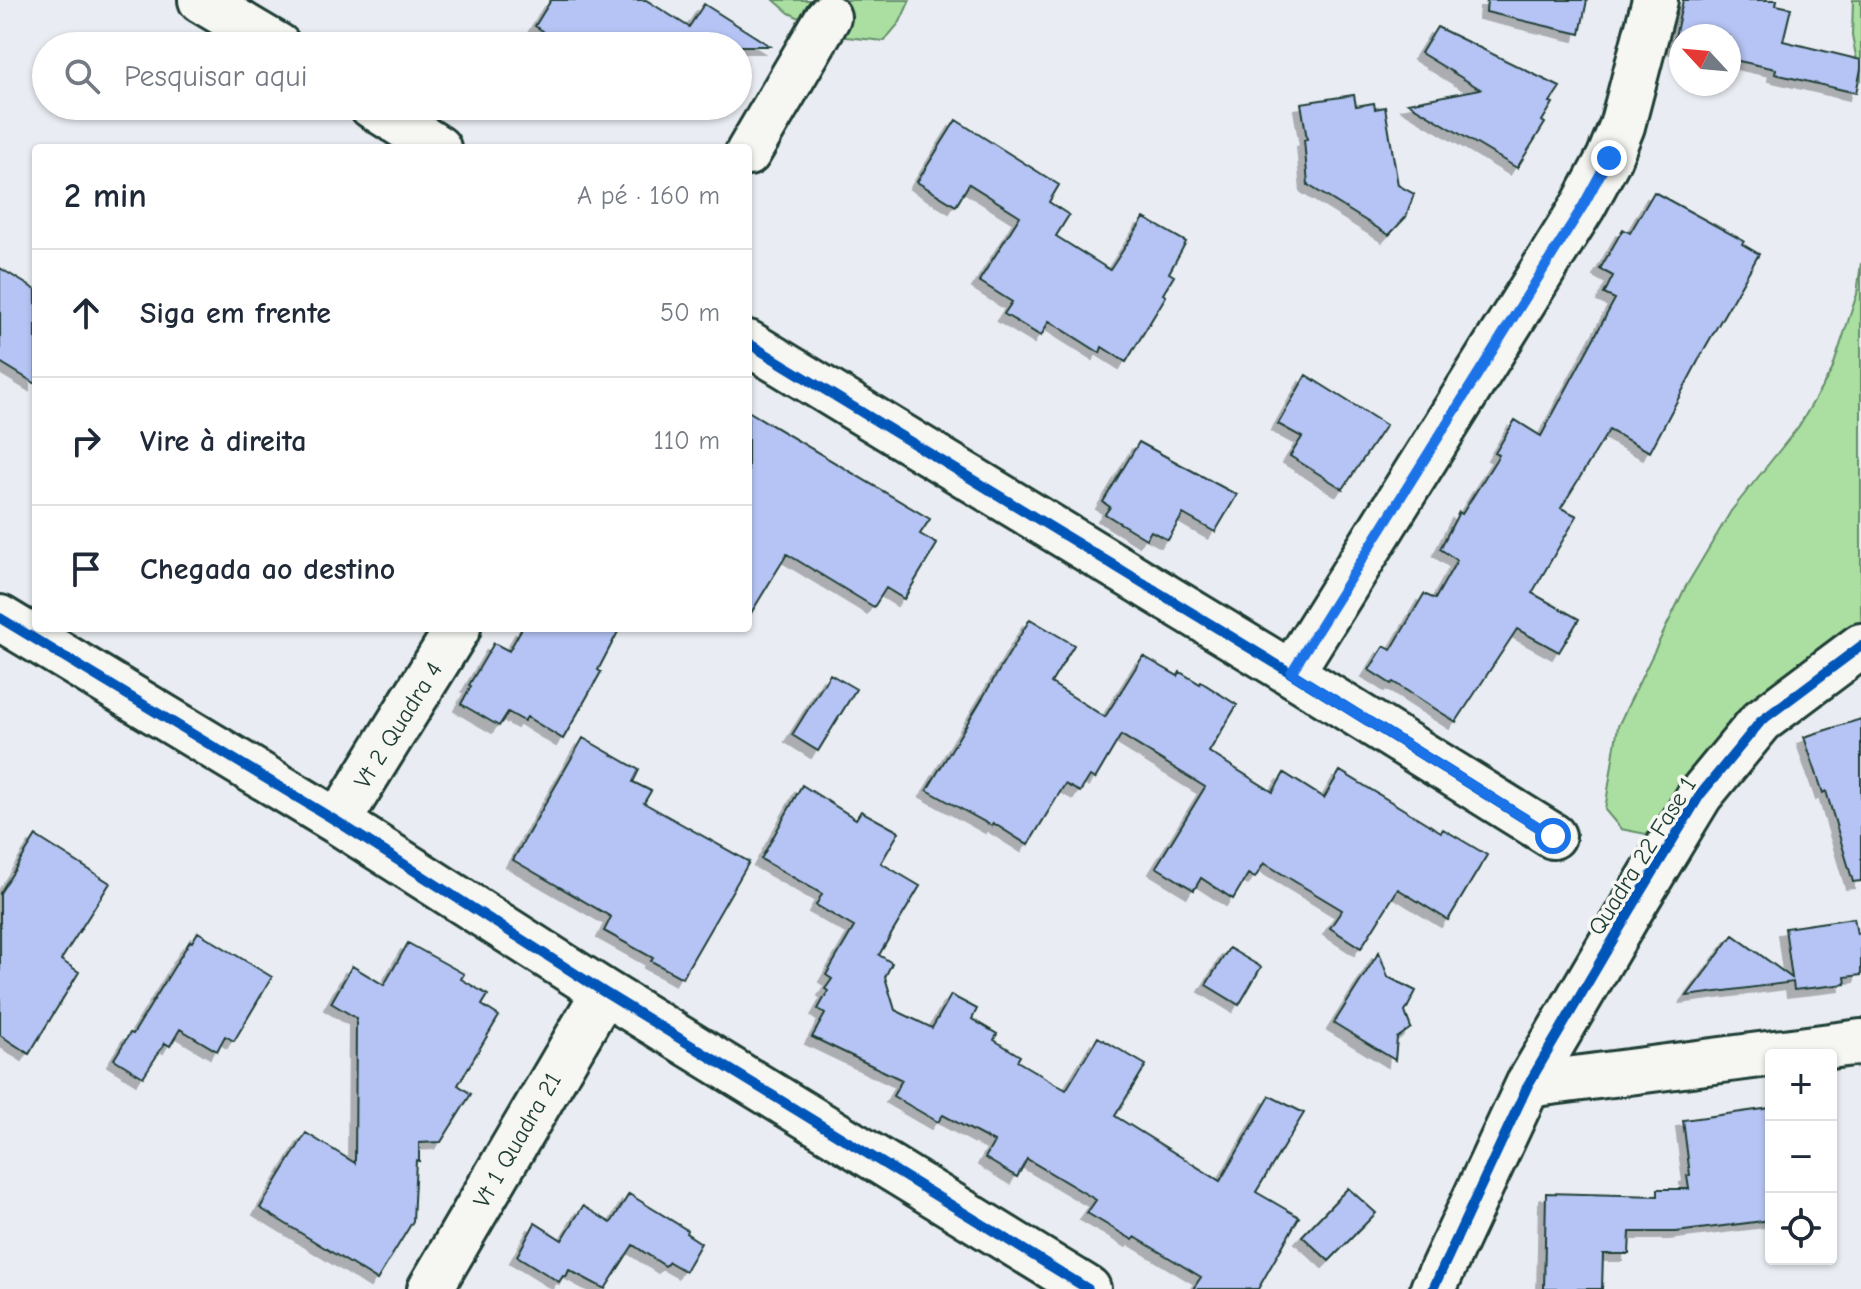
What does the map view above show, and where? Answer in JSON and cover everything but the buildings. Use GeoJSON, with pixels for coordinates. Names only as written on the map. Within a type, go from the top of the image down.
{"type":"FeatureCollection","features":[{"type":"Feature","properties":{"kind":"street"},"geometry":{"type":"LineString","coordinates":[[201,0],[255,32]]}},
{"type":"Feature","properties":{"kind":"street"},"geometry":{"type":"LineString","coordinates":[[1291,673],[1583,206],[1609,158],[1622,126],[1655,0]]}},
{"type":"Feature","properties":{"kind":"street"},"geometry":{"type":"LineString","coordinates":[[752,146],[828,17]]}},
{"type":"Feature","properties":{"kind":"street"},"geometry":{"type":"LineString","coordinates":[[394,120],[432,144]]}},
{"type":"Feature","properties":{"kind":"street"},"geometry":{"type":"LineString","coordinates":[[752,345],[1553,836]]}},
{"type":"Feature","properties":{"kind":"street"},"geometry":{"type":"LineString","coordinates":[[0,618],[338,822],[604,992],[1088,1289]]}},
{"type":"Feature","properties":{"kind":"street","name":"Vt 2 Quadra 4"},"geometry":{"type":"LineString","coordinates":[[338,822],[456,632]]}},
{"type":"Feature","properties":{"kind":"street","name":"Quadra 22 Fase 1"},"geometry":{"type":"LineString","coordinates":[[1433,1289],[1528,1085],[1700,795],[1761,721],[1861,646]]}},
{"type":"Feature","properties":{"kind":"street","name":"Vt 1 Quadra 21"},"geometry":{"type":"LineString","coordinates":[[430,1289],[604,992]]}},
{"type":"Feature","properties":{"kind":"street"},"geometry":{"type":"LineString","coordinates":[[1528,1085],[1861,1042]]}},
{"type":"Feature","properties":{"kind":"green space"},"geometry":{"type":"Polygon","coordinates":[[[774,0],[910,0],[900,22],[884,41],[836,36],[789,13],[774,0]]]}},
{"type":"Feature","properties":{"kind":"green space"},"geometry":{"type":"Polygon","coordinates":[[[1853,0],[1861,0],[1861,81],[1852,36],[1853,0]]]}},
{"type":"Feature","properties":{"kind":"green space"},"geometry":{"type":"Polygon","coordinates":[[[1861,263],[1861,629],[1801,697],[1646,834],[1621,829],[1605,810],[1618,726],[1685,588],[1731,511],[1799,426],[1832,370],[1857,294],[1861,263]]]}},
{"type":"Feature","properties":{"kind":"cycle path"},"geometry":{"type":"LineString","coordinates":[[752,345],[1553,836]]}},
{"type":"Feature","properties":{"kind":"cycle path"},"geometry":{"type":"LineString","coordinates":[[0,618],[338,822],[604,992],[1088,1289]]}},
{"type":"Feature","properties":{"kind":"cycle path"},"geometry":{"type":"LineString","coordinates":[[1433,1289],[1528,1085],[1700,795],[1761,721],[1861,646]]}},
{"type":"Feature","properties":{"kind":"route"},"geometry":{"type":"LineString","coordinates":[[1553,836],[1291,673],[1583,206],[1609,158]]}}]}
